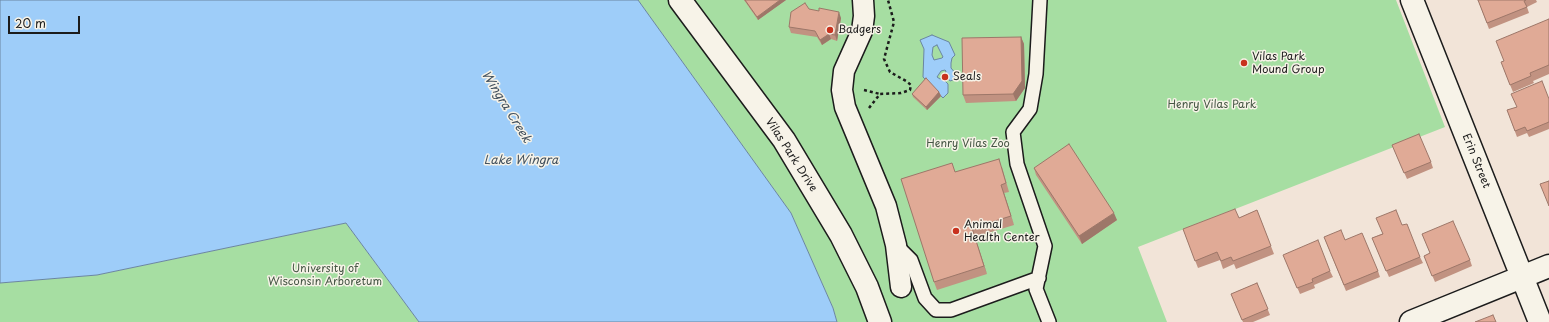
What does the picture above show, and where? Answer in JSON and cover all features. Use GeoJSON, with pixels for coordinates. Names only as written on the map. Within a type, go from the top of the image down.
{"type":"FeatureCollection","features":[{"type":"Feature","properties":{"kind":"street","name":"Vilas Park Drive"},"geometry":{"type":"LineString","coordinates":[[680,0],[784,140],[841,235],[867,287],[880,322]]}},
{"type":"Feature","properties":{"kind":"street"},"geometry":{"type":"LineString","coordinates":[[863,0],[864,16],[862,31],[844,71],[842,90],[845,107],[886,206],[896,245],[901,287]]}},
{"type":"Feature","properties":{"kind":"street","name":"Erin Street"},"geometry":{"type":"LineString","coordinates":[[1412,0],[1540,322]]}},
{"type":"Feature","properties":{"kind":"street"},"geometry":{"type":"LineString","coordinates":[[1411,322],[1549,266]]}},
{"type":"Feature","properties":{"kind":"lane"},"geometry":{"type":"LineString","coordinates":[[1040,0],[1036,74],[1030,109],[1013,132],[1017,164],[1045,246],[1036,290],[1049,322]]}},
{"type":"Feature","properties":{"kind":"lane"},"geometry":{"type":"LineString","coordinates":[[896,245],[911,260],[925,298],[936,310],[951,310],[1039,278]]}},
{"type":"Feature","properties":{"kind":"path"},"geometry":{"type":"LineString","coordinates":[[854,130],[880,94],[901,93],[910,90],[910,86],[906,80],[890,72],[884,59],[894,22],[888,0]]}},
{"type":"Feature","properties":{"kind":"green space"},"geometry":{"type":"Polygon","coordinates":[[[638,0],[1396,0],[1445,127],[1138,247],[1167,322],[837,322],[833,308],[791,213],[638,0]]]}},
{"type":"Feature","properties":{"kind":"green space","name":"University of Wisconsin Arboretum"},"geometry":{"type":"Polygon","coordinates":[[[346,223],[419,322],[0,322],[0,283],[97,275],[346,223]]]}},
{"type":"Feature","properties":{"kind":"water","name":"Lake Wingra"},"geometry":{"type":"Polygon","coordinates":[[[0,0],[638,0],[791,213],[833,308],[837,322],[419,322],[346,223],[97,275],[0,283],[0,0]]]}},
{"type":"Feature","properties":{"kind":"water"},"geometry":{"type":"Polygon","coordinates":[[[932,35],[949,42],[955,55],[952,58],[951,63],[951,68],[956,74],[953,80],[950,81],[945,75],[945,70],[941,71],[937,77],[940,79],[942,78],[948,84],[948,93],[943,98],[923,77],[924,49],[920,40],[932,35]],[[937,45],[933,47],[932,55],[934,60],[943,57],[937,45]]]}},
{"type":"Feature","properties":{"kind":"building"},"geometry":{"type":"Polygon","coordinates":[[[745,0],[780,0],[757,17],[745,0]]]}},
{"type":"Feature","properties":{"kind":"building"},"geometry":{"type":"Polygon","coordinates":[[[1478,0],[1526,0],[1524,1],[1527,7],[1487,23],[1478,0]]]}},
{"type":"Feature","properties":{"kind":"building"},"geometry":{"type":"Polygon","coordinates":[[[805,3],[809,9],[819,11],[819,8],[839,12],[835,35],[829,34],[820,40],[815,31],[789,27],[791,12],[805,3]]]}},
{"type":"Feature","properties":{"kind":"building"},"geometry":{"type":"Polygon","coordinates":[[[1549,19],[1549,65],[1530,73],[1531,76],[1510,85],[1501,62],[1504,61],[1496,41],[1549,19]]]}},
{"type":"Feature","properties":{"kind":"building"},"geometry":{"type":"Polygon","coordinates":[[[1021,37],[1022,81],[1013,94],[963,95],[962,38],[1021,37]]]}},
{"type":"Feature","properties":{"kind":"building"},"geometry":{"type":"Polygon","coordinates":[[[926,78],[939,92],[926,107],[912,94],[926,78]]]}},
{"type":"Feature","properties":{"kind":"building"},"geometry":{"type":"Polygon","coordinates":[[[1542,81],[1549,99],[1549,122],[1527,131],[1525,127],[1515,131],[1507,110],[1517,107],[1511,94],[1542,81]]]}},
{"type":"Feature","properties":{"kind":"building"},"geometry":{"type":"Polygon","coordinates":[[[1419,134],[1431,162],[1404,173],[1392,145],[1419,134]]]}},
{"type":"Feature","properties":{"kind":"building"},"geometry":{"type":"Polygon","coordinates":[[[1069,144],[1114,213],[1079,236],[1034,168],[1069,144]]]}},
{"type":"Feature","properties":{"kind":"building","name":"Animal Health Center"},"geometry":{"type":"Polygon","coordinates":[[[999,159],[1006,183],[1001,185],[1011,216],[972,228],[984,266],[934,282],[901,179],[952,163],[955,172],[999,159]]]}},
{"type":"Feature","properties":{"kind":"building"},"geometry":{"type":"Polygon","coordinates":[[[1549,181],[1549,206],[1540,184],[1549,181]]]}},
{"type":"Feature","properties":{"kind":"building"},"geometry":{"type":"Polygon","coordinates":[[[1235,209],[1239,218],[1257,210],[1271,246],[1233,261],[1231,257],[1221,261],[1217,252],[1195,261],[1183,229],[1235,209]]]}},
{"type":"Feature","properties":{"kind":"building"},"geometry":{"type":"Polygon","coordinates":[[[1396,210],[1402,225],[1407,224],[1420,257],[1386,271],[1372,238],[1383,234],[1376,218],[1396,210]]]}},
{"type":"Feature","properties":{"kind":"building"},"geometry":{"type":"Polygon","coordinates":[[[1453,221],[1470,260],[1432,276],[1424,256],[1430,253],[1422,234],[1453,221]]]}},
{"type":"Feature","properties":{"kind":"building"},"geometry":{"type":"Polygon","coordinates":[[[1341,230],[1345,240],[1362,233],[1378,271],[1344,285],[1324,237],[1341,230]]]}},
{"type":"Feature","properties":{"kind":"building"},"geometry":{"type":"Polygon","coordinates":[[[1318,240],[1330,271],[1312,279],[1313,282],[1297,288],[1283,255],[1318,240]]]}},
{"type":"Feature","properties":{"kind":"building"},"geometry":{"type":"Polygon","coordinates":[[[1257,283],[1268,309],[1242,320],[1231,294],[1257,283]]]}},
{"type":"Feature","properties":{"kind":"building"},"geometry":{"type":"Polygon","coordinates":[[[1493,315],[1496,322],[1475,322],[1493,315]]]}},
{"type":"Feature","properties":{"kind":"place","name":"Badgers"},"geometry":{"type":"Point","coordinates":[830,30]}},
{"type":"Feature","properties":{"kind":"place","name":"Vilas Park Mound Group"},"geometry":{"type":"Point","coordinates":[1244,63]}},
{"type":"Feature","properties":{"kind":"place","name":"Seals"},"geometry":{"type":"Point","coordinates":[945,77]}},
{"type":"Feature","properties":{"kind":"place","name":"Animal Health Center"},"geometry":{"type":"Point","coordinates":[956,231]}},
{"type":"Feature","properties":{"kind":"park label","name":"Henry Vilas Park"},"geometry":{"type":"Point","coordinates":[1212,105]}},
{"type":"Feature","properties":{"kind":"park label","name":"Henry Vilas Zoo"},"geometry":{"type":"Point","coordinates":[968,144]}},
{"type":"Feature","properties":{"kind":"water label","name":"Wingra Creek"},"geometry":{"type":"Point","coordinates":[506,107]}}]}
